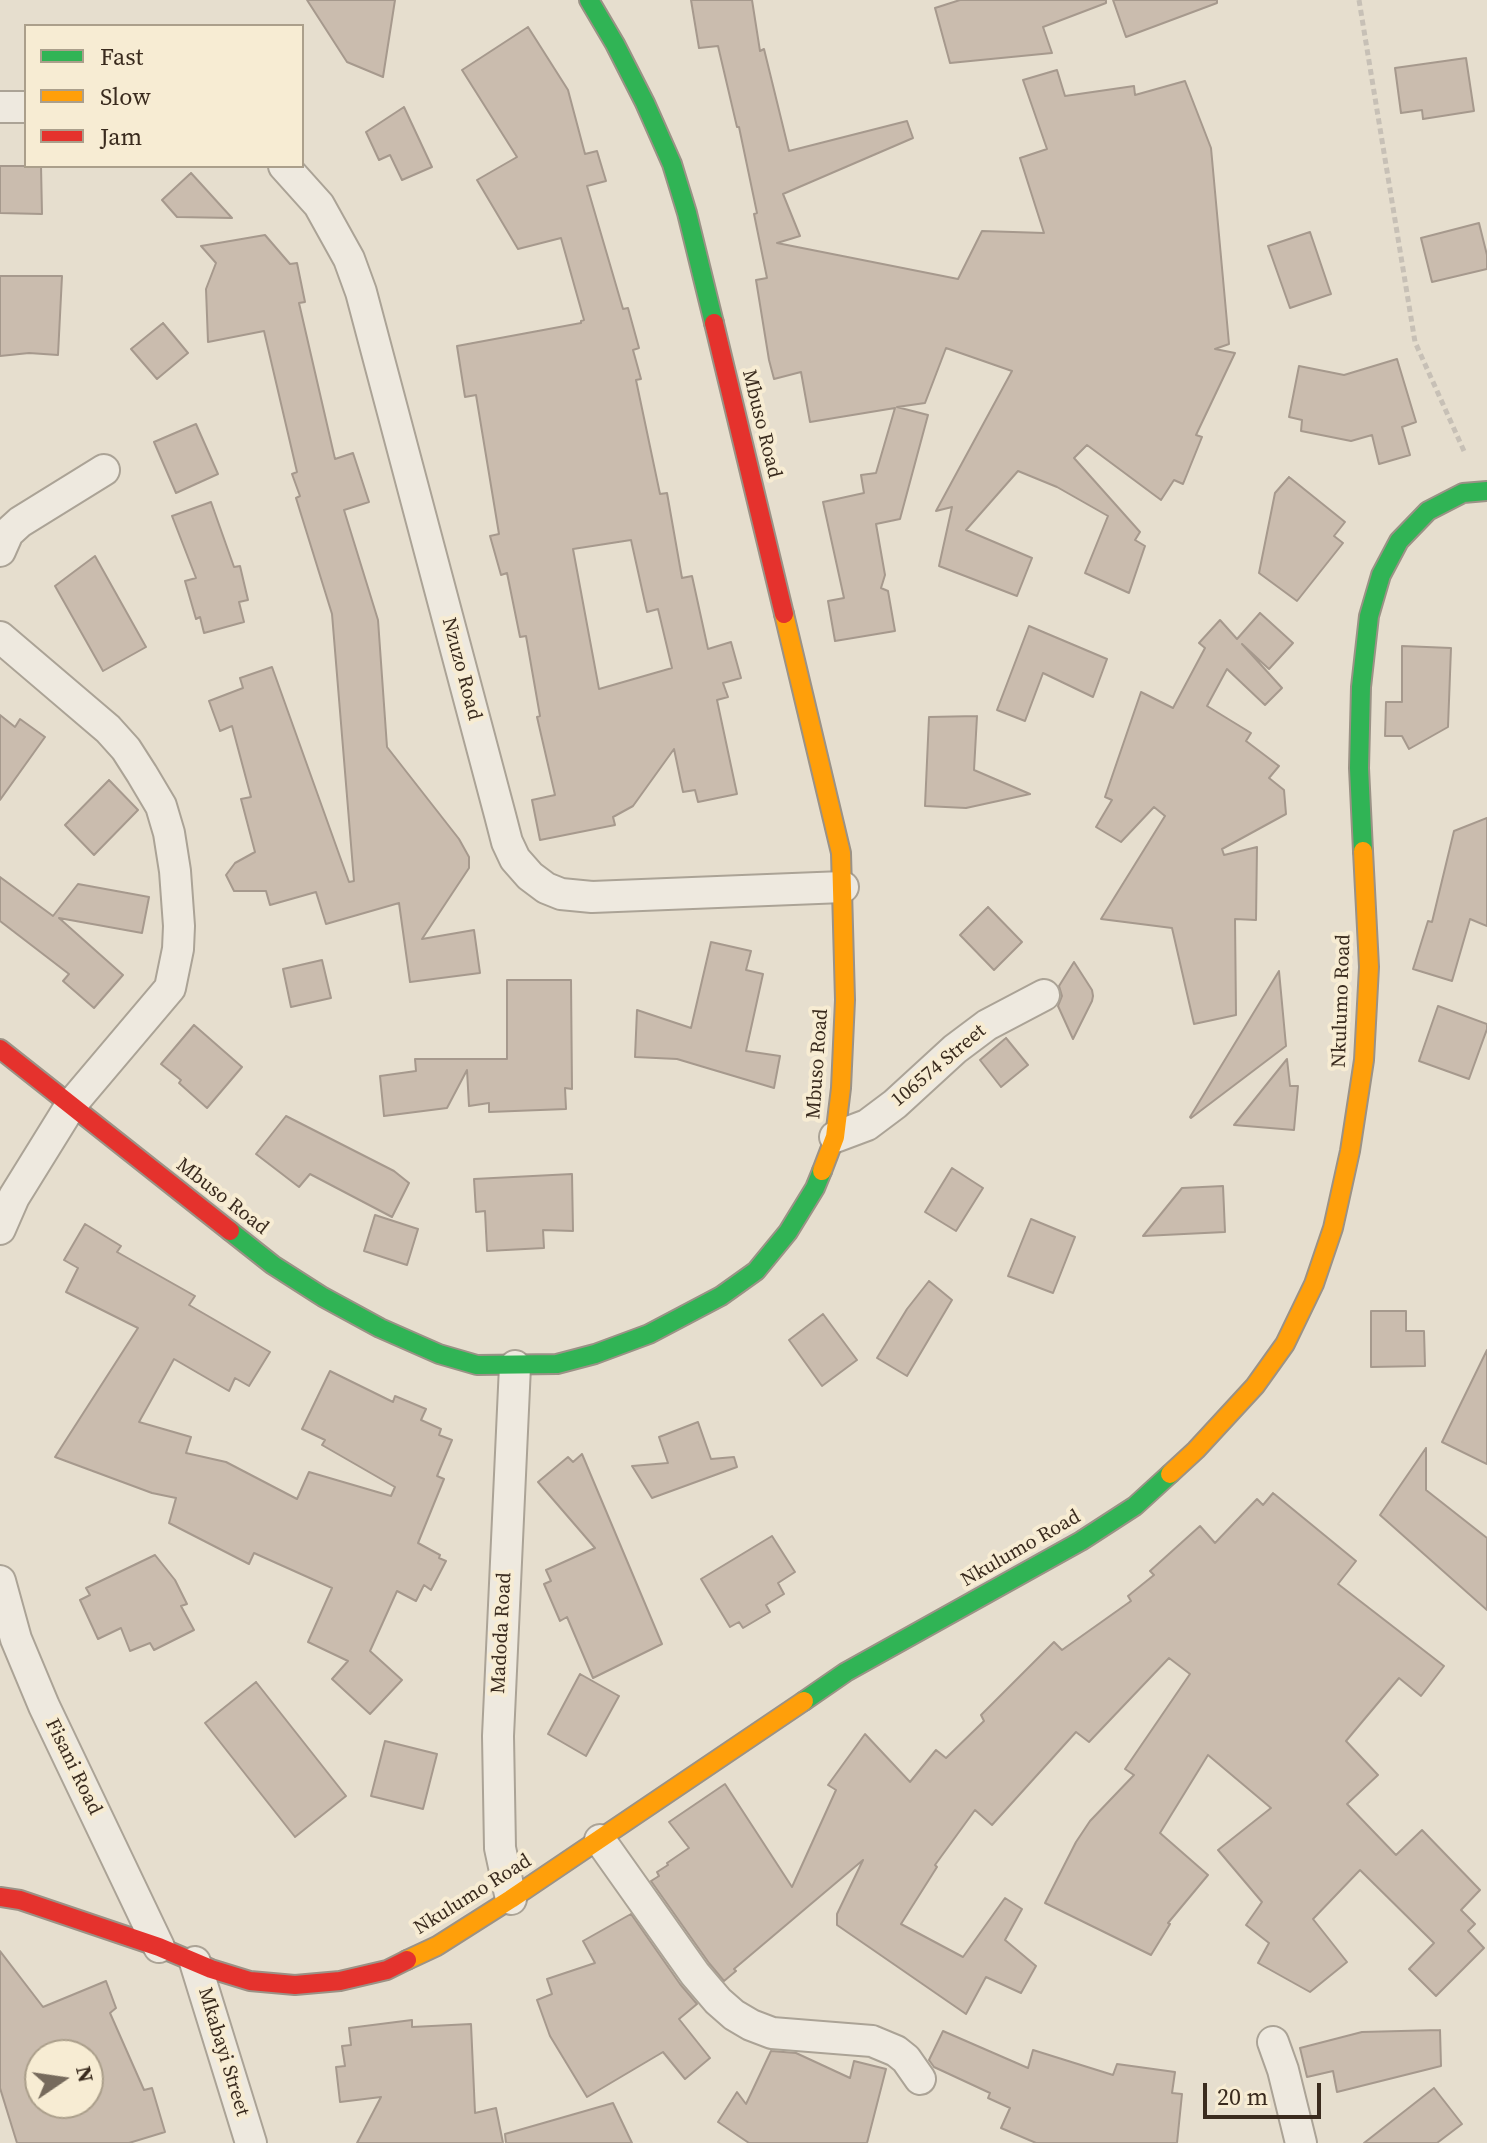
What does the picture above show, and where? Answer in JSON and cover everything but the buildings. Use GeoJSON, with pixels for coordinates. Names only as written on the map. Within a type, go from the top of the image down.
{"type":"FeatureCollection","features":[{"type":"Feature","properties":{"kind":"street","name":"Mbuso Road"},"geometry":{"type":"LineString","coordinates":[[0,1049],[273,1265],[380,1328],[439,1354],[477,1365],[557,1364],[649,1334],[721,1296],[756,1271],[788,1232],[815,1188],[835,1137],[841,1088],[845,1000],[843,887],[836,828],[687,213],[672,164],[645,103],[589,0]]}},
{"type":"Feature","properties":{"kind":"street"},"geometry":{"type":"LineString","coordinates":[[0,107],[24,107]]}},
{"type":"Feature","properties":{"kind":"street","name":"Nzuzo Road"},"geometry":{"type":"LineString","coordinates":[[286,168],[319,205],[349,259],[361,292],[507,842],[515,859],[546,888],[561,894],[592,897],[843,887]]}},
{"type":"Feature","properties":{"kind":"street"},"geometry":{"type":"LineString","coordinates":[[0,551],[8,533],[20,522],[104,470]]}},
{"type":"Feature","properties":{"kind":"street","name":"Nkulumo Road"},"geometry":{"type":"LineString","coordinates":[[0,1897],[20,1900],[250,1981],[295,1985],[340,1981],[387,1970],[437,1946],[511,1899],[846,1672],[1081,1541],[1135,1506],[1196,1450],[1255,1386],[1285,1344],[1314,1284],[1333,1228],[1350,1151],[1364,1060],[1369,967],[1359,768],[1361,687],[1369,616],[1381,575],[1399,541],[1428,511],[1463,493],[1484,492]]}},
{"type":"Feature","properties":{"kind":"street"},"geometry":{"type":"LineString","coordinates":[[0,637],[108,729],[126,749],[161,806],[175,871],[179,926],[170,988],[71,1105],[14,1197],[0,1229]]}},
{"type":"Feature","properties":{"kind":"street","name":"106574 Street"},"geometry":{"type":"LineString","coordinates":[[835,1137],[867,1125],[987,1025],[1044,995]]}},
{"type":"Feature","properties":{"kind":"street","name":"Madoda Road"},"geometry":{"type":"LineString","coordinates":[[511,1899],[500,1848],[498,1736],[515,1366]]}},
{"type":"Feature","properties":{"kind":"street","name":"Fisani Road"},"geometry":{"type":"LineString","coordinates":[[0,1581],[16,1639],[44,1706],[159,1947]]}},
{"type":"Feature","properties":{"kind":"street"},"geometry":{"type":"LineString","coordinates":[[600,1840],[695,1974],[734,2015],[772,2033],[872,2041],[896,2051],[920,2079]]}},
{"type":"Feature","properties":{"kind":"street","name":"Mkabayi Street"},"geometry":{"type":"LineString","coordinates":[[195,1962],[251,2143]]}},
{"type":"Feature","properties":{"kind":"street"},"geometry":{"type":"LineString","coordinates":[[1273,2042],[1301,2143]]}},
{"type":"Feature","properties":{"kind":"path"},"geometry":{"type":"LineString","coordinates":[[1359,0],[1415,342],[1484,492]]}},
{"type":"Feature","properties":{"kind":"traffic: fast"},"geometry":{"type":"LineString","coordinates":[[589,0],[645,103],[672,164],[714,323]]}},
{"type":"Feature","properties":{"kind":"traffic: fast"},"geometry":{"type":"LineString","coordinates":[[1363,851],[1359,768],[1361,687],[1369,616],[1381,575],[1399,541],[1428,511],[1463,493],[1487,491]]}},
{"type":"Feature","properties":{"kind":"traffic: fast"},"geometry":{"type":"LineString","coordinates":[[230,1231],[273,1265],[323,1297],[380,1328],[439,1354],[477,1365],[557,1364],[649,1334],[721,1296],[756,1271],[788,1232],[822,1171]]}},
{"type":"Feature","properties":{"kind":"traffic: fast"},"geometry":{"type":"LineString","coordinates":[[804,1701],[846,1672],[1081,1541],[1135,1506],[1170,1474]]}},
{"type":"Feature","properties":{"kind":"traffic: slow"},"geometry":{"type":"LineString","coordinates":[[784,614],[841,853],[845,1000],[841,1088],[835,1137],[822,1171]]}},
{"type":"Feature","properties":{"kind":"traffic: slow"},"geometry":{"type":"LineString","coordinates":[[1170,1474],[1255,1386],[1285,1344],[1314,1284],[1333,1228],[1350,1151],[1364,1060],[1369,967],[1363,851]]}},
{"type":"Feature","properties":{"kind":"traffic: slow"},"geometry":{"type":"LineString","coordinates":[[407,1960],[437,1946],[511,1899],[804,1701]]}},
{"type":"Feature","properties":{"kind":"traffic: jam"},"geometry":{"type":"LineString","coordinates":[[714,323],[784,614]]}},
{"type":"Feature","properties":{"kind":"traffic: jam"},"geometry":{"type":"LineString","coordinates":[[0,1049],[230,1231]]}},
{"type":"Feature","properties":{"kind":"traffic: jam"},"geometry":{"type":"LineString","coordinates":[[0,1897],[20,1900],[250,1981],[295,1985],[340,1981],[387,1970],[407,1960]]}}]}
